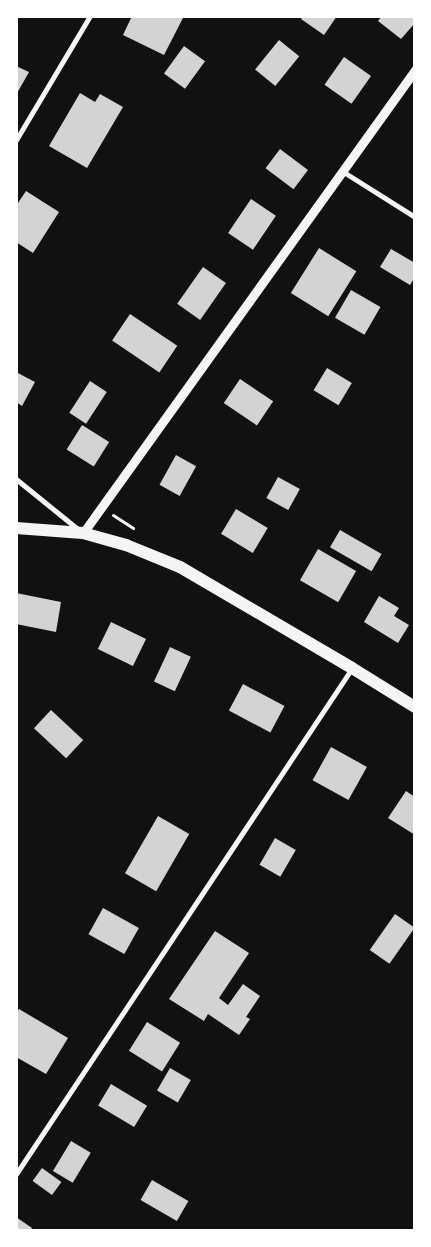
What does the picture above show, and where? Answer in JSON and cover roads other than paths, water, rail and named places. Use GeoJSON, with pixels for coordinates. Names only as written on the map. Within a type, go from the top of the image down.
{"type":"FeatureCollection","features":[{"type":"Feature","properties":{"kind":"main road"},"geometry":{"type":"LineString","coordinates":[[16,528],[83,533],[126,545],[180,567],[415,707]]}},
{"type":"Feature","properties":{"kind":"street"},"geometry":{"type":"LineString","coordinates":[[16,140],[90,16]]}},
{"type":"Feature","properties":{"kind":"street"},"geometry":{"type":"LineString","coordinates":[[16,479],[83,533],[415,70]]}},
{"type":"Feature","properties":{"kind":"street"},"geometry":{"type":"LineString","coordinates":[[342,171],[415,217]]}},
{"type":"Feature","properties":{"kind":"street"},"geometry":{"type":"LineString","coordinates":[[16,1174],[352,668]]}}]}
